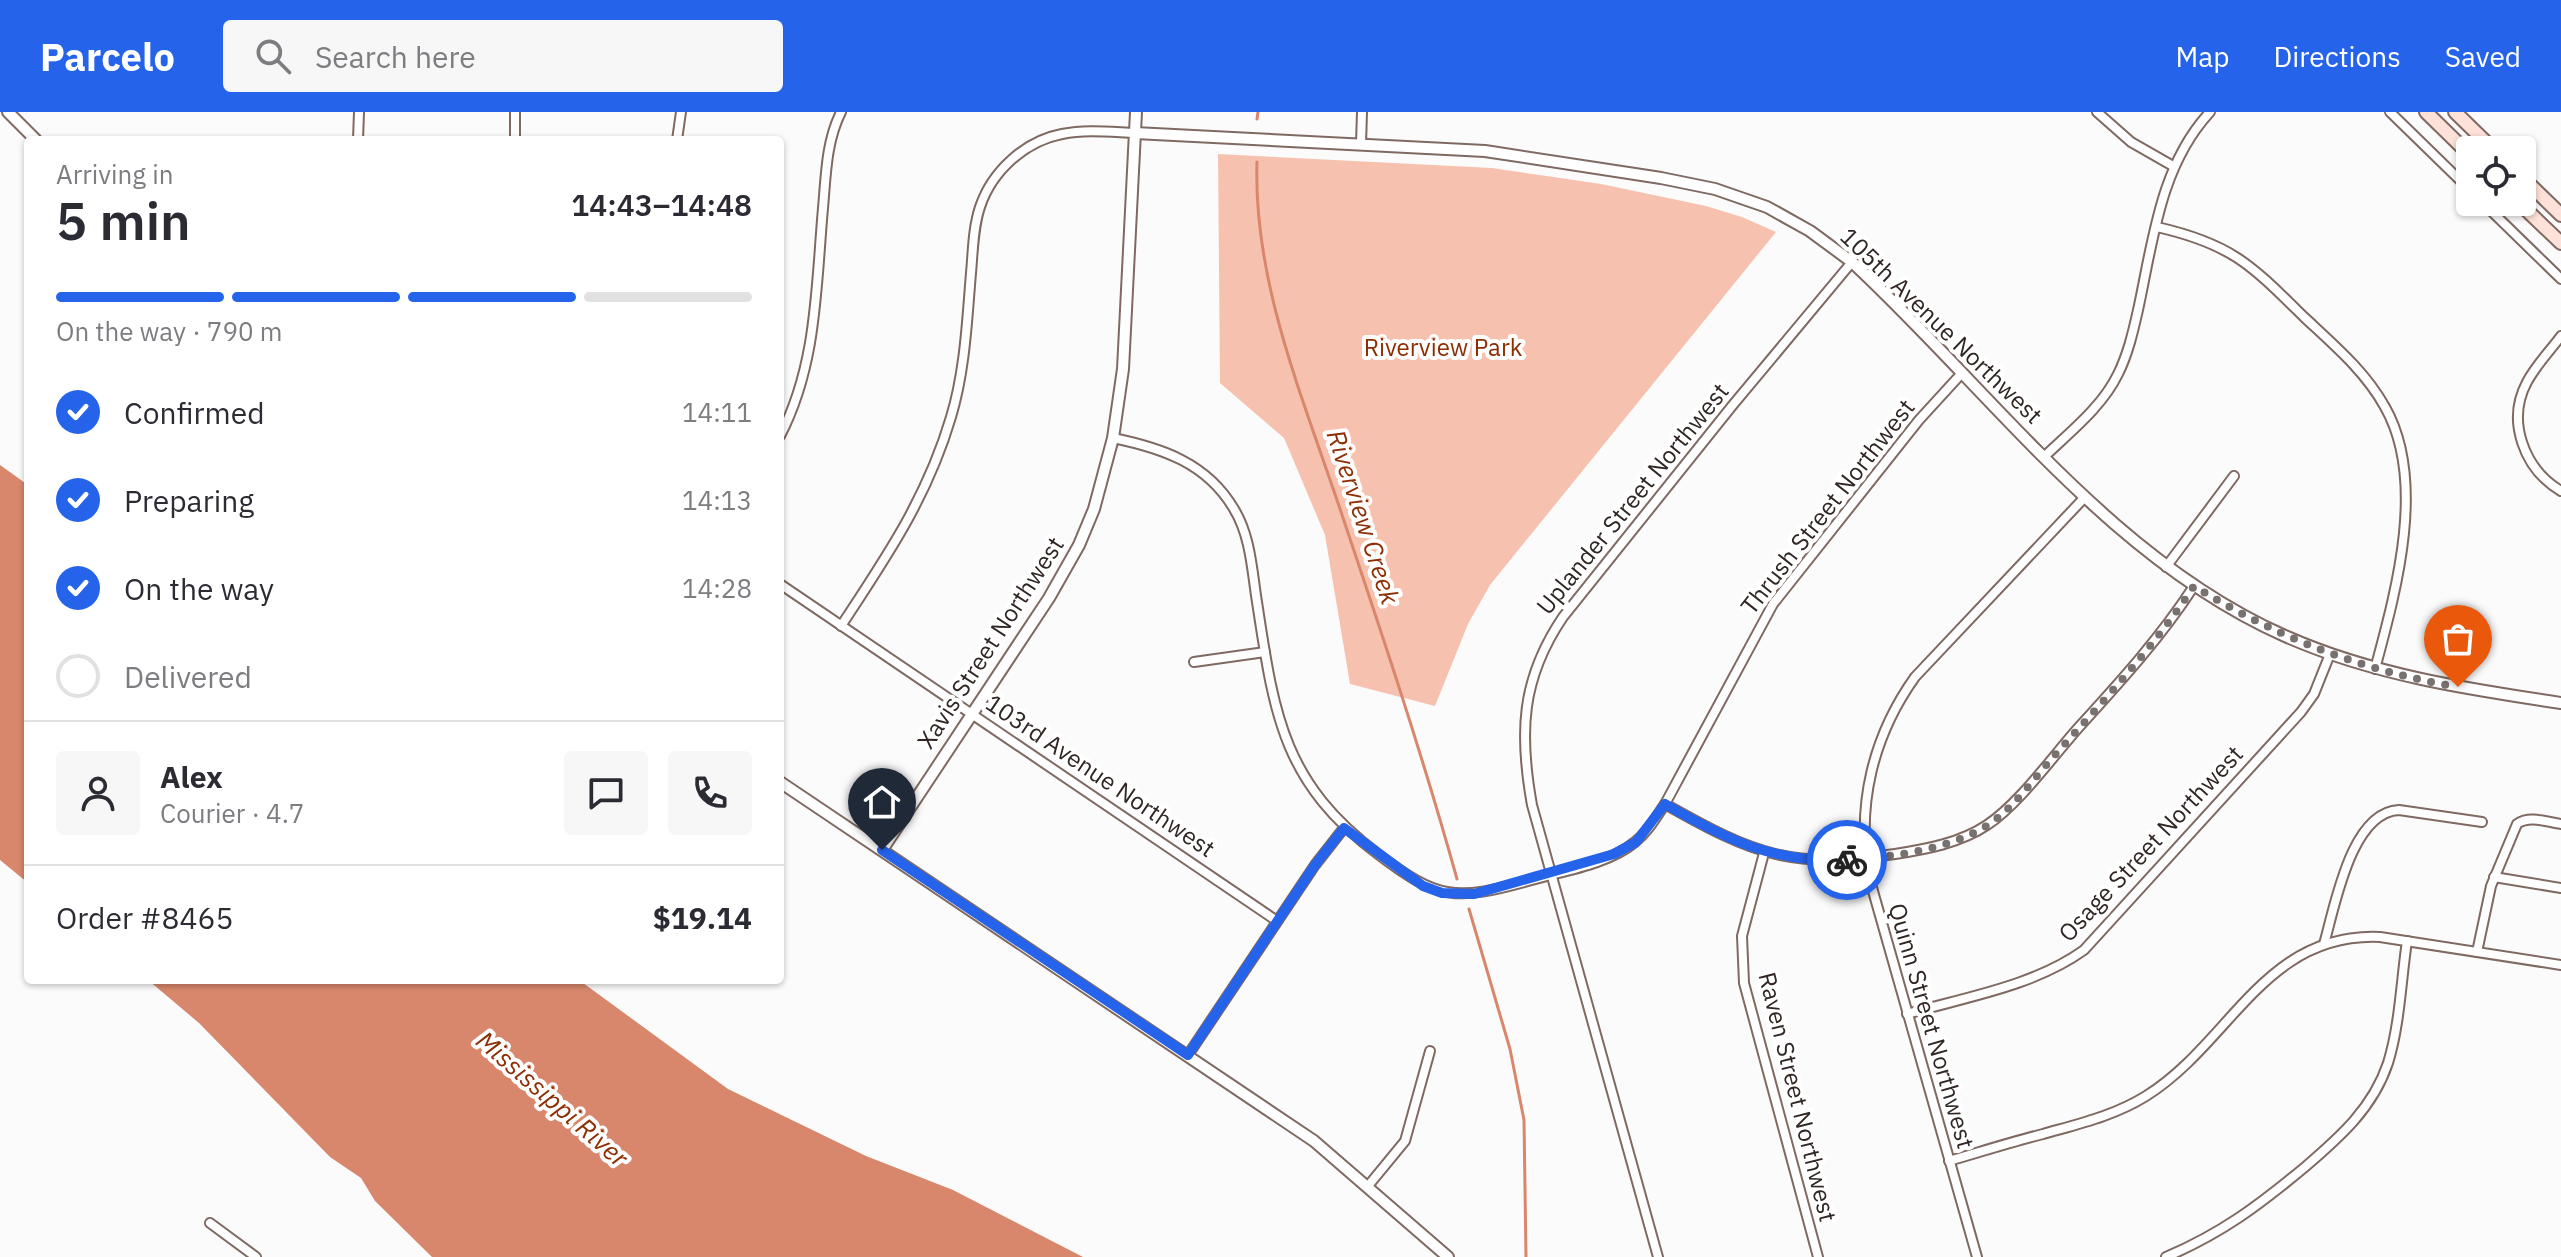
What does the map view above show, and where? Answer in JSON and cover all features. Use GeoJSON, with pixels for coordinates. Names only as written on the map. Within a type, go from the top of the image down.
{"type":"FeatureCollection","features":[{"type":"Feature","properties":{"kind":"main road"},"geometry":{"type":"LineString","coordinates":[[2426,112],[2456,141]]}},
{"type":"Feature","properties":{"kind":"main road"},"geometry":{"type":"LineString","coordinates":[[2455,112],[2480,136]]}},
{"type":"Feature","properties":{"kind":"main road"},"geometry":{"type":"LineString","coordinates":[[2536,191],[2561,215]]}},
{"type":"Feature","properties":{"kind":"main road"},"geometry":{"type":"LineString","coordinates":[[2533,216],[2561,243]]}},
{"type":"Feature","properties":{"kind":"street"},"geometry":{"type":"LineString","coordinates":[[8,112],[32,136]]}},
{"type":"Feature","properties":{"kind":"street"},"geometry":{"type":"LineString","coordinates":[[358,136],[359,112]]}},
{"type":"Feature","properties":{"kind":"street"},"geometry":{"type":"LineString","coordinates":[[515,112],[515,136]]}},
{"type":"Feature","properties":{"kind":"street"},"geometry":{"type":"LineString","coordinates":[[678,136],[681,112]]}},
{"type":"Feature","properties":{"kind":"street"},"geometry":{"type":"LineString","coordinates":[[784,427],[802,385],[810,354],[827,159],[841,112]]}},
{"type":"Feature","properties":{"kind":"street","name":"Xavis Street Northwest"},"geometry":{"type":"LineString","coordinates":[[882,850],[1049,598],[1079,545],[1103,482],[1123,369],[1136,112]]}},
{"type":"Feature","properties":{"kind":"street"},"geometry":{"type":"LineString","coordinates":[[1361,144],[1362,112]]}},
{"type":"Feature","properties":{"kind":"street"},"geometry":{"type":"LineString","coordinates":[[2097,112],[2131,142],[2173,166]]}},
{"type":"Feature","properties":{"kind":"street"},"geometry":{"type":"LineString","coordinates":[[2045,456],[2102,399],[2120,370],[2132,335],[2173,166],[2191,135],[2210,112]]}},
{"type":"Feature","properties":{"kind":"street"},"geometry":{"type":"LineString","coordinates":[[2390,112],[2456,176]]}},
{"type":"Feature","properties":{"kind":"street"},"geometry":{"type":"LineString","coordinates":[[841,626],[909,522],[931,477],[951,420],[964,353],[974,234],[980,207],[989,187],[1019,153],[1046,139],[1080,132],[1135,133]]}},
{"type":"Feature","properties":{"kind":"street","name":"105th Avenue Northwest"},"geometry":{"type":"LineString","coordinates":[[1135,133],[1518,155],[1705,187],[1742,197],[1810,231],[1852,262],[2085,497],[2119,529],[2194,586],[2269,629],[2375,669],[2433,683],[2561,703]]}},
{"type":"Feature","properties":{"kind":"street"},"geometry":{"type":"LineString","coordinates":[[2496,216],[2561,279]]}},
{"type":"Feature","properties":{"kind":"street"},"geometry":{"type":"LineString","coordinates":[[2157,227],[2212,243],[2250,265],[2350,359],[2386,408],[2403,457],[2407,490],[2393,599],[2375,669]]}},
{"type":"Feature","properties":{"kind":"street","name":"Uplander Street Northwest"},"geometry":{"type":"LineString","coordinates":[[1658,1257],[1532,805],[1525,744],[1526,701],[1546,644],[1563,617],[1852,262]]}},
{"type":"Feature","properties":{"kind":"street"},"geometry":{"type":"LineString","coordinates":[[2561,336],[2526,385],[2518,417],[2527,455],[2540,475],[2561,491]]}},
{"type":"Feature","properties":{"kind":"street","name":"Thrush Street Northwest"},"geometry":{"type":"LineString","coordinates":[[1113,438],[1181,458],[1211,479],[1233,507],[1248,543],[1275,707],[1286,742],[1314,791],[1344,828],[1413,880],[1442,893],[1474,894],[1600,859],[1626,848],[1643,834],[1665,804],[1773,604],[1919,420],[1962,373]]}},
{"type":"Feature","properties":{"kind":"street"},"geometry":{"type":"LineString","coordinates":[[2166,567],[2234,476]]}},
{"type":"Feature","properties":{"kind":"street","name":"Quinn Street Northwest"},"geometry":{"type":"LineString","coordinates":[[1977,1257],[1877,909],[1866,858],[1864,821],[1870,775],[1882,736],[1897,705],[1927,663],[2085,497]]}},
{"type":"Feature","properties":{"kind":"street"},"geometry":{"type":"LineString","coordinates":[[1665,804],[1728,839],[1764,853],[1800,860],[1866,858],[1957,841],[1990,824],[2015,799],[2147,651],[2194,586]]}},
{"type":"Feature","properties":{"kind":"street","name":"103rd Avenue Northwest"},"geometry":{"type":"LineString","coordinates":[[784,587],[1277,921]]}},
{"type":"Feature","properties":{"kind":"street"},"geometry":{"type":"LineString","coordinates":[[1194,662],[1265,652]]}},
{"type":"Feature","properties":{"kind":"street","name":"Osage Street Northwest"},"geometry":{"type":"LineString","coordinates":[[1907,1014],[2030,978],[2052,970],[2084,950],[2301,712],[2314,694],[2330,654]]}},
{"type":"Feature","properties":{"kind":"street"},"geometry":{"type":"LineString","coordinates":[[784,785],[1325,1148],[1448,1257]]}},
{"type":"Feature","properties":{"kind":"street"},"geometry":{"type":"LineString","coordinates":[[2324,944],[2353,848],[2382,814],[2399,810],[2482,822]]}},
{"type":"Feature","properties":{"kind":"street"},"geometry":{"type":"LineString","coordinates":[[2477,952],[2494,877],[2517,824],[2523,819],[2561,824]]}},
{"type":"Feature","properties":{"kind":"street"},"geometry":{"type":"LineString","coordinates":[[1188,1055],[1277,921],[1344,828]]}},
{"type":"Feature","properties":{"kind":"street","name":"Raven Street Northwest"},"geometry":{"type":"LineString","coordinates":[[1764,853],[1742,936],[1744,983],[1818,1257]]}},
{"type":"Feature","properties":{"kind":"street"},"geometry":{"type":"LineString","coordinates":[[2494,877],[2561,888]]}},
{"type":"Feature","properties":{"kind":"street"},"geometry":{"type":"LineString","coordinates":[[1949,1161],[2107,1115],[2146,1096],[2181,1071],[2266,978],[2289,961],[2324,944],[2364,936],[2561,965]]}},
{"type":"Feature","properties":{"kind":"street"},"geometry":{"type":"LineString","coordinates":[[2166,1257],[2221,1231],[2254,1210],[2332,1143],[2362,1112],[2380,1081],[2393,1044],[2407,941]]}},
{"type":"Feature","properties":{"kind":"street"},"geometry":{"type":"LineString","coordinates":[[1368,1186],[1405,1141],[1430,1051]]}},
{"type":"Feature","properties":{"kind":"street"},"geometry":{"type":"LineString","coordinates":[[210,1223],[256,1257]]}},
{"type":"Feature","properties":{"kind":"green space","name":"Riverview Park"},"geometry":{"type":"Polygon","coordinates":[[[1218,154],[1492,168],[1601,184],[1706,206],[1776,232],[1490,585],[1468,624],[1435,706],[1350,684],[1325,535],[1284,438],[1220,383],[1218,154]]]}},
{"type":"Feature","properties":{"kind":"water"},"geometry":{"type":"Polygon","coordinates":[[[0,465],[24,482],[24,880],[0,860],[0,465]]]}},
{"type":"Feature","properties":{"kind":"water","name":"Mississippi River"},"geometry":{"type":"Polygon","coordinates":[[[153,984],[584,984],[728,1089],[866,1156],[953,1190],[1083,1257],[432,1257],[375,1201],[361,1178],[330,1157],[199,1023],[153,984]]]}},
{"type":"Feature","properties":{"kind":"waterway","name":"Riverview Creek"},"geometry":{"type":"LineString","coordinates":[[1257,119],[1258,112]]}},
{"type":"Feature","properties":{"kind":"waterway","name":"Riverview Creek"},"geometry":{"type":"LineString","coordinates":[[1257,162],[1263,249],[1282,335],[1400,691],[1457,879]]}},
{"type":"Feature","properties":{"kind":"waterway","name":"Riverview Creek"},"geometry":{"type":"LineString","coordinates":[[1469,909],[1510,1049],[1524,1120],[1526,1257]]}},
{"type":"Feature","properties":{"kind":"way so far"},"geometry":{"type":"LineString","coordinates":[[1847,860],[1957,841],[1990,824],[2147,651],[2194,586],[2253,620],[2319,650],[2388,672],[2458,687]]}},
{"type":"Feature","properties":{"kind":"route"},"geometry":{"type":"LineString","coordinates":[[882,850],[1188,1055],[1315,865],[1344,828],[1423,886],[1456,895],[1495,890],[1614,854],[1636,842],[1665,804],[1728,839],[1764,853],[1800,860],[1847,860]]}}]}
